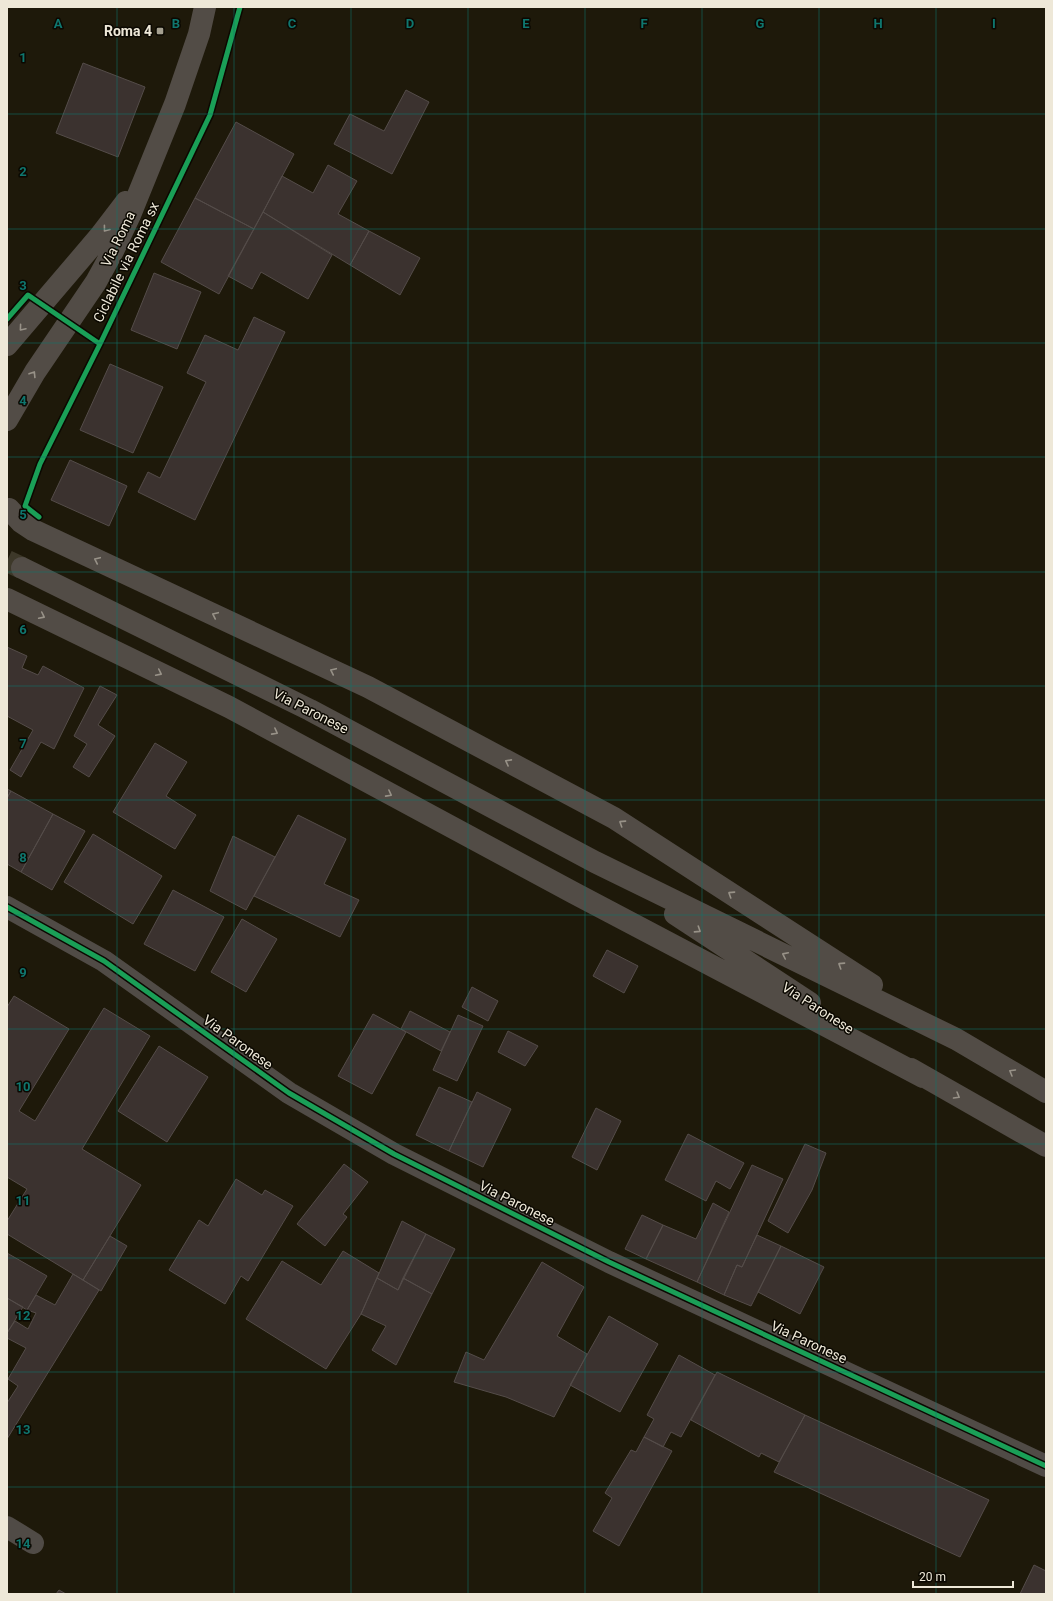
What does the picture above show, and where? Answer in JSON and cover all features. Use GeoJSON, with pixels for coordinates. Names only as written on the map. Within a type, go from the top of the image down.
{"type":"FeatureCollection","features":[{"type":"Feature","properties":{"kind":"main road","name":"Via Roma"},"geometry":{"type":"LineString","coordinates":[[7,420],[34,372],[96,282],[130,215],[175,104],[199,34],[205,7]]}},
{"type":"Feature","properties":{"kind":"main road","name":"Via Roma"},"geometry":{"type":"LineString","coordinates":[[7,346],[100,236],[146,175]]}},
{"type":"Feature","properties":{"kind":"main road"},"geometry":{"type":"LineString","coordinates":[[8,512],[33,530],[368,687],[614,818],[956,1039]]}},
{"type":"Feature","properties":{"kind":"main road","name":"Via Paronese"},"geometry":{"type":"LineString","coordinates":[[22,568],[310,710],[595,862],[956,1039],[1046,1092]]}},
{"type":"Feature","properties":{"kind":"main road"},"geometry":{"type":"LineString","coordinates":[[7,599],[229,707],[574,893],[923,1077]]}},
{"type":"Feature","properties":{"kind":"main road","name":"Via Paronese"},"geometry":{"type":"LineString","coordinates":[[595,862],[923,1077],[1046,1146]]}},
{"type":"Feature","properties":{"kind":"street","name":"Via Paronese"},"geometry":{"type":"LineString","coordinates":[[7,907],[104,961],[289,1093],[394,1154],[609,1262],[1046,1466]]}},
{"type":"Feature","properties":{"kind":"street"},"geometry":{"type":"LineString","coordinates":[[7,1528],[33,1543]]}},
{"type":"Feature","properties":{"kind":"building"},"geometry":{"type":"Polygon","coordinates":[[[83,63],[145,87],[118,157],[56,133],[83,63]]]}},
{"type":"Feature","properties":{"kind":"building"},"geometry":{"type":"Polygon","coordinates":[[[406,90],[429,102],[392,174],[334,144],[350,114],[384,131],[406,90]]]}},
{"type":"Feature","properties":{"kind":"building"},"geometry":{"type":"Polygon","coordinates":[[[236,122],[294,154],[254,229],[195,198],[236,122]]]}},
{"type":"Feature","properties":{"kind":"building"},"geometry":{"type":"Polygon","coordinates":[[[328,165],[357,181],[338,214],[369,231],[350,265],[263,212],[282,176],[313,193],[328,165]]]}},
{"type":"Feature","properties":{"kind":"building"},"geometry":{"type":"Polygon","coordinates":[[[195,198],[254,229],[219,294],[161,262],[195,198]]]}},
{"type":"Feature","properties":{"kind":"building"},"geometry":{"type":"Polygon","coordinates":[[[263,212],[332,255],[308,299],[261,272],[252,289],[228,276],[263,212]]]}},
{"type":"Feature","properties":{"kind":"building"},"geometry":{"type":"Polygon","coordinates":[[[369,231],[420,258],[400,295],[350,265],[369,231]]]}},
{"type":"Feature","properties":{"kind":"building"},"geometry":{"type":"Polygon","coordinates":[[[154,273],[201,292],[177,349],[131,330],[154,273]]]}},
{"type":"Feature","properties":{"kind":"building"},"geometry":{"type":"Polygon","coordinates":[[[254,317],[285,332],[195,520],[138,492],[148,472],[160,478],[206,382],[187,373],[205,335],[238,350],[254,317]]]}},
{"type":"Feature","properties":{"kind":"building"},"geometry":{"type":"Polygon","coordinates":[[[110,364],[163,387],[133,453],[80,430],[110,364]]]}},
{"type":"Feature","properties":{"kind":"building"},"geometry":{"type":"Polygon","coordinates":[[[70,460],[127,486],[109,526],[51,500],[70,460]]]}},
{"type":"Feature","properties":{"kind":"building"},"geometry":{"type":"Polygon","coordinates":[[[7,647],[27,656],[22,668],[38,675],[43,666],[84,688],[54,749],[41,742],[21,777],[10,770],[33,730],[7,716],[7,647]]]}},
{"type":"Feature","properties":{"kind":"building"},"geometry":{"type":"Polygon","coordinates":[[[100,686],[117,695],[98,725],[115,736],[89,777],[73,767],[87,744],[74,736],[100,686]]]}},
{"type":"Feature","properties":{"kind":"building"},"geometry":{"type":"Polygon","coordinates":[[[155,743],[187,762],[166,796],[196,815],[175,849],[113,812],[155,743]]]}},
{"type":"Feature","properties":{"kind":"building"},"geometry":{"type":"Polygon","coordinates":[[[7,789],[11,791],[7,798],[7,789]]]}},
{"type":"Feature","properties":{"kind":"building"},"geometry":{"type":"Polygon","coordinates":[[[11,791],[53,814],[21,872],[7,864],[7,798],[11,791]]]}},
{"type":"Feature","properties":{"kind":"building"},"geometry":{"type":"Polygon","coordinates":[[[53,814],[85,831],[52,890],[21,872],[53,814]]]}},
{"type":"Feature","properties":{"kind":"building"},"geometry":{"type":"Polygon","coordinates":[[[298,815],[346,839],[324,884],[359,900],[340,937],[254,896],[298,815]]]}},
{"type":"Feature","properties":{"kind":"building"},"geometry":{"type":"Polygon","coordinates":[[[93,834],[162,876],[133,924],[64,882],[93,834]]]}},
{"type":"Feature","properties":{"kind":"building"},"geometry":{"type":"Polygon","coordinates":[[[233,836],[275,857],[246,910],[210,891],[233,836]]]}},
{"type":"Feature","properties":{"kind":"building"},"geometry":{"type":"Polygon","coordinates":[[[173,890],[224,917],[195,971],[144,944],[173,890]]]}},
{"type":"Feature","properties":{"kind":"building"},"geometry":{"type":"Polygon","coordinates":[[[242,919],[277,939],[246,992],[211,972],[242,919]]]}},
{"type":"Feature","properties":{"kind":"building"},"geometry":{"type":"Polygon","coordinates":[[[607,950],[638,966],[624,993],[593,976],[607,950]]]}},
{"type":"Feature","properties":{"kind":"building"},"geometry":{"type":"Polygon","coordinates":[[[472,987],[498,1001],[488,1021],[462,1007],[472,987]]]}},
{"type":"Feature","properties":{"kind":"building"},"geometry":{"type":"Polygon","coordinates":[[[14,996],[69,1029],[19,1111],[35,1121],[104,1008],[150,1036],[82,1149],[141,1185],[83,1280],[7,1234],[7,1221],[27,1189],[7,1177],[7,1007],[14,996]]]}},
{"type":"Feature","properties":{"kind":"building"},"geometry":{"type":"Polygon","coordinates":[[[410,1011],[450,1032],[441,1051],[401,1029],[410,1011]]]}},
{"type":"Feature","properties":{"kind":"building"},"geometry":{"type":"Polygon","coordinates":[[[373,1014],[406,1032],[372,1094],[338,1076],[373,1014]]]}},
{"type":"Feature","properties":{"kind":"building"},"geometry":{"type":"Polygon","coordinates":[[[458,1015],[483,1026],[457,1081],[433,1070],[458,1015]]]}},
{"type":"Feature","properties":{"kind":"building"},"geometry":{"type":"Polygon","coordinates":[[[508,1031],[538,1046],[525,1066],[498,1052],[508,1031]]]}},
{"type":"Feature","properties":{"kind":"building"},"geometry":{"type":"Polygon","coordinates":[[[159,1046],[208,1077],[167,1142],[118,1111],[159,1046]]]}},
{"type":"Feature","properties":{"kind":"building"},"geometry":{"type":"Polygon","coordinates":[[[439,1087],[472,1102],[449,1151],[416,1135],[439,1087]]]}},
{"type":"Feature","properties":{"kind":"building"},"geometry":{"type":"Polygon","coordinates":[[[477,1092],[511,1109],[483,1167],[449,1151],[477,1092]]]}},
{"type":"Feature","properties":{"kind":"building"},"geometry":{"type":"Polygon","coordinates":[[[596,1108],[621,1121],[597,1170],[572,1157],[596,1108]]]}},
{"type":"Feature","properties":{"kind":"building"},"geometry":{"type":"Polygon","coordinates":[[[688,1134],[744,1163],[730,1189],[716,1181],[706,1201],[665,1180],[688,1134]]]}},
{"type":"Feature","properties":{"kind":"building"},"geometry":{"type":"Polygon","coordinates":[[[805,1144],[826,1153],[812,1190],[788,1233],[768,1221],[805,1144]]]}},
{"type":"Feature","properties":{"kind":"building"},"geometry":{"type":"Polygon","coordinates":[[[344,1164],[368,1182],[343,1214],[347,1217],[325,1246],[297,1224],[344,1164]]]}},
{"type":"Feature","properties":{"kind":"building"},"geometry":{"type":"Polygon","coordinates":[[[752,1165],[783,1179],[742,1267],[737,1265],[724,1295],[697,1282],[752,1165]]]}},
{"type":"Feature","properties":{"kind":"building"},"geometry":{"type":"Polygon","coordinates":[[[236,1179],[262,1195],[265,1190],[293,1206],[248,1281],[241,1276],[225,1304],[169,1270],[199,1220],[208,1226],[236,1179]]]}},
{"type":"Feature","properties":{"kind":"building"},"geometry":{"type":"Polygon","coordinates":[[[713,1203],[729,1212],[697,1282],[646,1259],[663,1225],[696,1239],[713,1203]]]}},
{"type":"Feature","properties":{"kind":"building"},"geometry":{"type":"Polygon","coordinates":[[[642,1215],[663,1225],[646,1259],[625,1249],[642,1215]]]}},
{"type":"Feature","properties":{"kind":"building"},"geometry":{"type":"Polygon","coordinates":[[[402,1221],[426,1234],[398,1290],[377,1278],[402,1221]]]}},
{"type":"Feature","properties":{"kind":"building"},"geometry":{"type":"Polygon","coordinates":[[[426,1234],[455,1249],[432,1294],[403,1278],[426,1234]]]}},
{"type":"Feature","properties":{"kind":"building"},"geometry":{"type":"Polygon","coordinates":[[[757,1235],[781,1246],[751,1306],[724,1295],[737,1265],[742,1267],[757,1235]]]}},
{"type":"Feature","properties":{"kind":"building"},"geometry":{"type":"Polygon","coordinates":[[[110,1236],[127,1246],[101,1291],[83,1280],[110,1236]]]}},
{"type":"Feature","properties":{"kind":"building"},"geometry":{"type":"Polygon","coordinates":[[[781,1246],[824,1267],[800,1314],[758,1292],[781,1246]]]}},
{"type":"Feature","properties":{"kind":"building"},"geometry":{"type":"Polygon","coordinates":[[[343,1251],[379,1273],[361,1314],[326,1369],[246,1319],[282,1261],[321,1285],[343,1251]]]}},
{"type":"Feature","properties":{"kind":"building"},"geometry":{"type":"Polygon","coordinates":[[[7,1253],[47,1276],[27,1310],[7,1298],[7,1253]]]}},
{"type":"Feature","properties":{"kind":"building"},"geometry":{"type":"Polygon","coordinates":[[[542,1262],[584,1287],[557,1336],[587,1354],[554,1417],[506,1397],[454,1382],[466,1352],[484,1360],[542,1262]]]}},
{"type":"Feature","properties":{"kind":"building"},"geometry":{"type":"Polygon","coordinates":[[[73,1274],[99,1290],[7,1439],[7,1403],[18,1386],[8,1379],[26,1348],[7,1338],[7,1333],[15,1321],[28,1329],[36,1313],[27,1310],[36,1295],[55,1305],[73,1274]]]}},
{"type":"Feature","properties":{"kind":"building"},"geometry":{"type":"Polygon","coordinates":[[[377,1278],[398,1290],[403,1278],[432,1294],[396,1365],[372,1350],[386,1326],[361,1314],[377,1278]]]}},
{"type":"Feature","properties":{"kind":"building"},"geometry":{"type":"Polygon","coordinates":[[[7,1298],[23,1307],[7,1333],[7,1298]]]}},
{"type":"Feature","properties":{"kind":"building"},"geometry":{"type":"Polygon","coordinates":[[[609,1316],[658,1344],[620,1412],[570,1385],[609,1316]]]}},
{"type":"Feature","properties":{"kind":"building"},"geometry":{"type":"Polygon","coordinates":[[[679,1355],[715,1375],[681,1437],[671,1432],[663,1447],[644,1437],[654,1419],[647,1415],[679,1355]]]}},
{"type":"Feature","properties":{"kind":"building"},"geometry":{"type":"Polygon","coordinates":[[[717,1372],[805,1415],[779,1462],[761,1453],[759,1457],[691,1420],[717,1372]]]}},
{"type":"Feature","properties":{"kind":"building"},"geometry":{"type":"Polygon","coordinates":[[[805,1415],[989,1500],[960,1557],[774,1472],[805,1415]]]}},
{"type":"Feature","properties":{"kind":"building"},"geometry":{"type":"Polygon","coordinates":[[[644,1437],[672,1451],[619,1546],[593,1531],[612,1498],[605,1493],[631,1450],[636,1452],[644,1437]]]}},
{"type":"Feature","properties":{"kind":"building"},"geometry":{"type":"Polygon","coordinates":[[[1034,1565],[1046,1571],[1046,1594],[1020,1594],[1034,1565]]]}},
{"type":"Feature","properties":{"kind":"building"},"geometry":{"type":"Polygon","coordinates":[[[59,1590],[66,1594],[56,1594],[59,1590]]]}},
{"type":"Feature","properties":{"kind":"tunnel"},"geometry":{"type":"LineString","coordinates":[[7,561],[22,568]]}},
{"type":"Feature","properties":{"kind":"cycle path","name":"Ciclabile via Roma sx"},"geometry":{"type":"LineString","coordinates":[[39,517],[25,506],[40,464],[100,344],[210,115],[240,7]]}},
{"type":"Feature","properties":{"kind":"cycle path"},"geometry":{"type":"LineString","coordinates":[[7,319],[28,295],[100,344]]}},
{"type":"Feature","properties":{"kind":"cycle path"},"geometry":{"type":"LineString","coordinates":[[7,907],[104,961],[289,1093],[394,1154],[609,1262],[1046,1466]]}},
{"type":"Feature","properties":{"kind":"place","name":"Roma 4"},"geometry":{"type":"Point","coordinates":[160,31]}}]}
